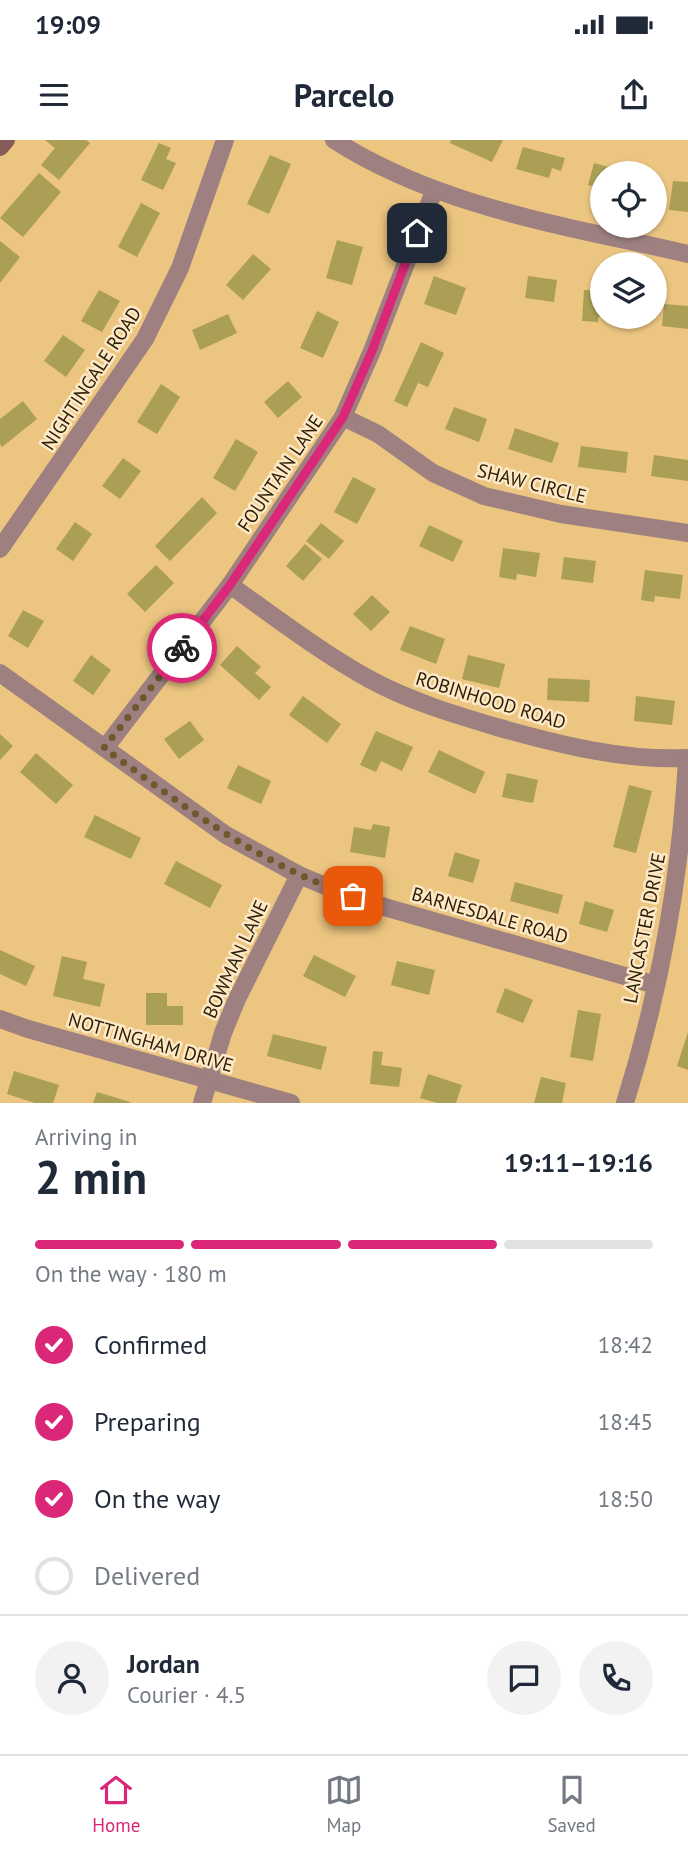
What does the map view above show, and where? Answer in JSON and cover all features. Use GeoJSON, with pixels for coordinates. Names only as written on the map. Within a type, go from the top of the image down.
{"type":"FeatureCollection","features":[{"type":"Feature","properties":{"kind":"street"},"geometry":{"type":"LineString","coordinates":[[0,147],[6,140]]}},
{"type":"Feature","properties":{"kind":"street","name":"NIGHTINGALE ROAD"},"geometry":{"type":"LineString","coordinates":[[0,549],[145,339],[180,268],[225,140]]}},
{"type":"Feature","properties":{"kind":"street"},"geometry":{"type":"LineString","coordinates":[[334,140],[375,164],[434,191],[518,215],[688,254]]}},
{"type":"Feature","properties":{"kind":"street","name":"FOUNTAIN LANE"},"geometry":{"type":"LineString","coordinates":[[104,748],[230,585],[343,417],[372,351],[434,191]]}},
{"type":"Feature","properties":{"kind":"street","name":"SHAW CIRCLE"},"geometry":{"type":"LineString","coordinates":[[343,417],[378,434],[433,473],[484,496],[561,514],[688,533]]}},
{"type":"Feature","properties":{"kind":"street","name":"ROBINHOOD ROAD"},"geometry":{"type":"LineString","coordinates":[[230,585],[369,678],[408,698],[451,714],[544,739],[626,756],[687,758]]}},
{"type":"Feature","properties":{"kind":"street","name":"BARNESDALE ROAD"},"geometry":{"type":"LineString","coordinates":[[0,673],[226,835],[299,875],[388,908],[656,985]]}},
{"type":"Feature","properties":{"kind":"street","name":"LANCASTER DRIVE"},"geometry":{"type":"LineString","coordinates":[[625,1103],[656,985],[673,903],[684,823],[687,758]]}},
{"type":"Feature","properties":{"kind":"street","name":"BOWMAN LANE"},"geometry":{"type":"LineString","coordinates":[[202,1103],[237,999],[299,875]]}},
{"type":"Feature","properties":{"kind":"street","name":"NOTTINGHAM DRIVE"},"geometry":{"type":"LineString","coordinates":[[0,1019],[292,1103]]}},
{"type":"Feature","properties":{"kind":"building"},"geometry":{"type":"Polygon","coordinates":[[[45,140],[86,140],[90,143],[59,180],[41,165],[55,148],[45,140]]]}},
{"type":"Feature","properties":{"kind":"building"},"geometry":{"type":"Polygon","coordinates":[[[451,140],[503,140],[492,162],[450,143],[451,140]]]}},
{"type":"Feature","properties":{"kind":"building"},"geometry":{"type":"Polygon","coordinates":[[[159,143],[171,148],[166,159],[176,163],[163,190],[141,180],[159,143]]]}},
{"type":"Feature","properties":{"kind":"building"},"geometry":{"type":"Polygon","coordinates":[[[523,147],[565,158],[561,171],[552,168],[549,178],[516,169],[523,147]]]}},
{"type":"Feature","properties":{"kind":"building"},"geometry":{"type":"Polygon","coordinates":[[[270,155],[291,164],[269,214],[247,204],[270,155]]]}},
{"type":"Feature","properties":{"kind":"building"},"geometry":{"type":"Polygon","coordinates":[[[39,173],[61,192],[23,237],[0,218],[39,173]]]}},
{"type":"Feature","properties":{"kind":"building"},"geometry":{"type":"Polygon","coordinates":[[[673,181],[688,182],[688,212],[669,210],[673,181]]]}},
{"type":"Feature","properties":{"kind":"building"},"geometry":{"type":"Polygon","coordinates":[[[141,203],[160,213],[137,257],[118,247],[141,203]]]}},
{"type":"Feature","properties":{"kind":"building"},"geometry":{"type":"Polygon","coordinates":[[[337,240],[363,247],[352,285],[326,278],[337,240]]]}},
{"type":"Feature","properties":{"kind":"building"},"geometry":{"type":"Polygon","coordinates":[[[0,241],[20,257],[0,283],[0,241]]]}},
{"type":"Feature","properties":{"kind":"building"},"geometry":{"type":"Polygon","coordinates":[[[253,254],[271,269],[243,300],[226,285],[253,254]]]}},
{"type":"Feature","properties":{"kind":"building"},"geometry":{"type":"Polygon","coordinates":[[[434,276],[466,288],[456,315],[424,304],[434,276]]]}},
{"type":"Feature","properties":{"kind":"building"},"geometry":{"type":"Polygon","coordinates":[[[528,276],[557,280],[554,302],[525,298],[528,276]]]}},
{"type":"Feature","properties":{"kind":"building"},"geometry":{"type":"Polygon","coordinates":[[[99,290],[120,301],[102,332],[81,321],[99,290]]]}},
{"type":"Feature","properties":{"kind":"building"},"geometry":{"type":"Polygon","coordinates":[[[584,290],[590,290],[590,322],[582,321],[584,290]]]}},
{"type":"Feature","properties":{"kind":"building"},"geometry":{"type":"Polygon","coordinates":[[[667,304],[688,306],[688,329],[667,327],[667,304]]]}},
{"type":"Feature","properties":{"kind":"building"},"geometry":{"type":"Polygon","coordinates":[[[317,311],[339,322],[323,358],[300,348],[317,311]]]}},
{"type":"Feature","properties":{"kind":"building"},"geometry":{"type":"Polygon","coordinates":[[[228,314],[237,333],[200,350],[192,330],[228,314]]]}},
{"type":"Feature","properties":{"kind":"building"},"geometry":{"type":"Polygon","coordinates":[[[63,335],[85,350],[66,377],[44,361],[63,335]]]}},
{"type":"Feature","properties":{"kind":"building"},"geometry":{"type":"Polygon","coordinates":[[[421,342],[444,353],[428,387],[418,383],[407,407],[394,401],[421,342]]]}},
{"type":"Feature","properties":{"kind":"building"},"geometry":{"type":"Polygon","coordinates":[[[288,381],[302,397],[278,418],[264,402],[288,381]]]}},
{"type":"Feature","properties":{"kind":"building"},"geometry":{"type":"Polygon","coordinates":[[[161,384],[180,397],[157,434],[137,422],[161,384]]]}},
{"type":"Feature","properties":{"kind":"building"},"geometry":{"type":"Polygon","coordinates":[[[23,401],[37,419],[2,447],[0,419],[23,401]]]}},
{"type":"Feature","properties":{"kind":"building"},"geometry":{"type":"Polygon","coordinates":[[[454,407],[487,419],[479,442],[445,429],[454,407]]]}},
{"type":"Feature","properties":{"kind":"building"},"geometry":{"type":"Polygon","coordinates":[[[515,428],[559,443],[552,463],[508,449],[515,428]]]}},
{"type":"Feature","properties":{"kind":"building"},"geometry":{"type":"Polygon","coordinates":[[[236,439],[258,452],[235,491],[213,478],[236,439]]]}},
{"type":"Feature","properties":{"kind":"building"},"geometry":{"type":"Polygon","coordinates":[[[581,446],[628,452],[626,473],[578,467],[581,446]]]}},
{"type":"Feature","properties":{"kind":"building"},"geometry":{"type":"Polygon","coordinates":[[[654,455],[688,460],[688,481],[651,476],[654,455]]]}},
{"type":"Feature","properties":{"kind":"building"},"geometry":{"type":"Polygon","coordinates":[[[123,458],[141,471],[120,499],[102,486],[123,458]]]}},
{"type":"Feature","properties":{"kind":"building"},"geometry":{"type":"Polygon","coordinates":[[[353,477],[376,489],[357,524],[334,512],[353,477]]]}},
{"type":"Feature","properties":{"kind":"building"},"geometry":{"type":"Polygon","coordinates":[[[202,497],[217,513],[170,561],[155,546],[202,497]]]}},
{"type":"Feature","properties":{"kind":"building"},"geometry":{"type":"Polygon","coordinates":[[[75,522],[92,534],[73,561],[56,549],[75,522]]]}},
{"type":"Feature","properties":{"kind":"building"},"geometry":{"type":"Polygon","coordinates":[[[321,523],[344,541],[329,559],[306,541],[321,523]]]}},
{"type":"Feature","properties":{"kind":"building"},"geometry":{"type":"Polygon","coordinates":[[[429,525],[463,541],[453,562],[419,546],[429,525]]]}},
{"type":"Feature","properties":{"kind":"building"},"geometry":{"type":"Polygon","coordinates":[[[305,544],[322,559],[303,581],[286,566],[305,544]]]}},
{"type":"Feature","properties":{"kind":"building"},"geometry":{"type":"Polygon","coordinates":[[[503,548],[540,553],[536,577],[517,574],[516,580],[499,577],[503,548]]]}},
{"type":"Feature","properties":{"kind":"building"},"geometry":{"type":"Polygon","coordinates":[[[564,557],[596,561],[593,583],[561,579],[564,557]]]}},
{"type":"Feature","properties":{"kind":"building"},"geometry":{"type":"Polygon","coordinates":[[[156,565],[174,583],[145,612],[127,594],[156,565]]]}},
{"type":"Feature","properties":{"kind":"building"},"geometry":{"type":"Polygon","coordinates":[[[645,570],[683,575],[680,599],[655,596],[654,602],[641,600],[645,570]]]}},
{"type":"Feature","properties":{"kind":"building"},"geometry":{"type":"Polygon","coordinates":[[[372,595],[390,612],[371,631],[353,614],[372,595]]]}},
{"type":"Feature","properties":{"kind":"building"},"geometry":{"type":"Polygon","coordinates":[[[23,610],[44,621],[28,648],[8,636],[23,610]]]}},
{"type":"Feature","properties":{"kind":"building"},"geometry":{"type":"Polygon","coordinates":[[[410,626],[445,639],[436,664],[400,650],[410,626]]]}},
{"type":"Feature","properties":{"kind":"building"},"geometry":{"type":"Polygon","coordinates":[[[237,646],[261,667],[255,673],[271,687],[259,700],[220,665],[237,646]]]}},
{"type":"Feature","properties":{"kind":"building"},"geometry":{"type":"Polygon","coordinates":[[[91,655],[111,670],[93,695],[73,681],[91,655]]]}},
{"type":"Feature","properties":{"kind":"building"},"geometry":{"type":"Polygon","coordinates":[[[468,655],[505,664],[499,688],[462,679],[468,655]]]}},
{"type":"Feature","properties":{"kind":"building"},"geometry":{"type":"Polygon","coordinates":[[[548,678],[590,680],[589,702],[547,700],[548,678]]]}},
{"type":"Feature","properties":{"kind":"building"},"geometry":{"type":"Polygon","coordinates":[[[303,696],[341,724],[327,743],[289,715],[303,696]]]}},
{"type":"Feature","properties":{"kind":"building"},"geometry":{"type":"Polygon","coordinates":[[[636,696],[675,701],[672,725],[634,721],[636,696]]]}},
{"type":"Feature","properties":{"kind":"building"},"geometry":{"type":"Polygon","coordinates":[[[190,721],[204,740],[179,759],[164,739],[190,721]]]}},
{"type":"Feature","properties":{"kind":"building"},"geometry":{"type":"Polygon","coordinates":[[[376,731],[413,747],[402,771],[381,761],[376,772],[360,765],[376,731]]]}},
{"type":"Feature","properties":{"kind":"building"},"geometry":{"type":"Polygon","coordinates":[[[0,734],[13,746],[0,760],[0,734]]]}},
{"type":"Feature","properties":{"kind":"building"},"geometry":{"type":"Polygon","coordinates":[[[439,750],[485,772],[475,794],[428,772],[439,750]]]}},
{"type":"Feature","properties":{"kind":"building"},"geometry":{"type":"Polygon","coordinates":[[[36,753],[73,785],[56,804],[20,772],[36,753]]]}},
{"type":"Feature","properties":{"kind":"building"},"geometry":{"type":"Polygon","coordinates":[[[238,765],[271,781],[261,804],[227,788],[238,765]]]}},
{"type":"Feature","properties":{"kind":"building"},"geometry":{"type":"Polygon","coordinates":[[[507,773],[538,780],[533,803],[502,797],[507,773]]]}},
{"type":"Feature","properties":{"kind":"building"},"geometry":{"type":"Polygon","coordinates":[[[629,785],[652,791],[636,853],[613,847],[629,785]]]}},
{"type":"Feature","properties":{"kind":"building"},"geometry":{"type":"Polygon","coordinates":[[[95,815],[141,838],[131,859],[84,837],[95,815]]]}},
{"type":"Feature","properties":{"kind":"building"},"geometry":{"type":"Polygon","coordinates":[[[373,824],[390,827],[385,858],[350,852],[354,827],[371,830],[373,824]]]}},
{"type":"Feature","properties":{"kind":"building"},"geometry":{"type":"Polygon","coordinates":[[[455,852],[480,860],[473,883],[448,876],[455,852]]]}},
{"type":"Feature","properties":{"kind":"building"},"geometry":{"type":"Polygon","coordinates":[[[176,861],[222,885],[210,908],[164,884],[176,861]]]}},
{"type":"Feature","properties":{"kind":"building"},"geometry":{"type":"Polygon","coordinates":[[[515,882],[563,895],[558,914],[510,901],[515,882]]]}},
{"type":"Feature","properties":{"kind":"building"},"geometry":{"type":"Polygon","coordinates":[[[585,901],[614,910],[607,932],[579,924],[585,901]]]}},
{"type":"Feature","properties":{"kind":"building"},"geometry":{"type":"Polygon","coordinates":[[[0,950],[35,966],[26,986],[0,974],[0,950]]]}},
{"type":"Feature","properties":{"kind":"building"},"geometry":{"type":"Polygon","coordinates":[[[314,955],[356,976],[345,997],[303,976],[314,955]]]}},
{"type":"Feature","properties":{"kind":"building"},"geometry":{"type":"Polygon","coordinates":[[[62,956],[87,962],[83,979],[105,984],[100,1007],[53,996],[62,956]]]}},
{"type":"Feature","properties":{"kind":"building"},"geometry":{"type":"Polygon","coordinates":[[[397,961],[435,970],[429,995],[391,985],[397,961]]]}},
{"type":"Feature","properties":{"kind":"building"},"geometry":{"type":"Polygon","coordinates":[[[505,988],[533,1000],[523,1023],[496,1012],[505,988]]]}},
{"type":"Feature","properties":{"kind":"building"},"geometry":{"type":"Polygon","coordinates":[[[146,993],[167,993],[167,1006],[183,1006],[183,1025],[146,1025],[146,993]]]}},
{"type":"Feature","properties":{"kind":"building"},"geometry":{"type":"Polygon","coordinates":[[[578,1010],[601,1014],[593,1061],[570,1057],[578,1010]]]}},
{"type":"Feature","properties":{"kind":"building"},"geometry":{"type":"Polygon","coordinates":[[[688,1032],[688,1070],[677,1066],[688,1032]]]}},
{"type":"Feature","properties":{"kind":"building"},"geometry":{"type":"Polygon","coordinates":[[[273,1034],[327,1047],[321,1070],[267,1056],[273,1034]]]}},
{"type":"Feature","properties":{"kind":"building"},"geometry":{"type":"Polygon","coordinates":[[[373,1051],[383,1052],[381,1065],[402,1068],[399,1087],[370,1084],[373,1051]]]}},
{"type":"Feature","properties":{"kind":"building"},"geometry":{"type":"Polygon","coordinates":[[[14,1071],[59,1085],[53,1103],[35,1103],[7,1094],[14,1071]]]}},
{"type":"Feature","properties":{"kind":"building"},"geometry":{"type":"Polygon","coordinates":[[[428,1074],[462,1085],[456,1103],[437,1103],[420,1098],[428,1074]]]}},
{"type":"Feature","properties":{"kind":"building"},"geometry":{"type":"Polygon","coordinates":[[[541,1077],[566,1083],[562,1103],[534,1103],[541,1077]]]}},
{"type":"Feature","properties":{"kind":"building"},"geometry":{"type":"Polygon","coordinates":[[[97,1092],[130,1102],[130,1103],[93,1103],[97,1092]]]}},
{"type":"Feature","properties":{"kind":"way so far"},"geometry":{"type":"LineString","coordinates":[[182,648],[104,748],[226,835],[299,875],[353,896]]}},
{"type":"Feature","properties":{"kind":"route"},"geometry":{"type":"LineString","coordinates":[[182,648],[230,585],[343,417],[372,351],[417,233]]}}]}
